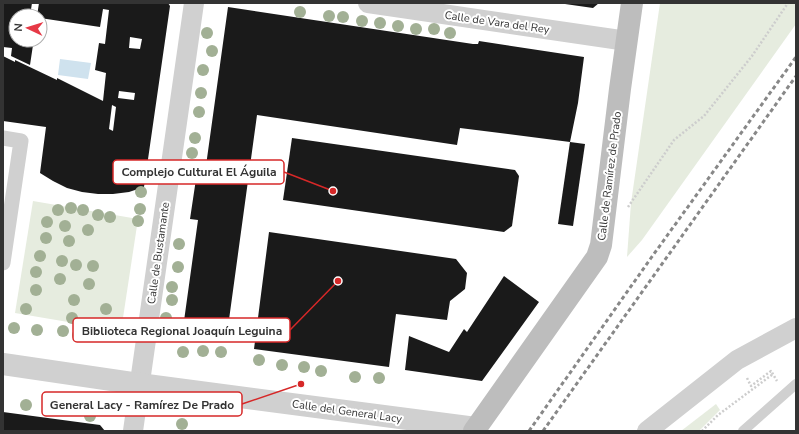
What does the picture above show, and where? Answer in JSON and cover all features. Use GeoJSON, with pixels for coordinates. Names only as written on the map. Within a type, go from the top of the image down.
{"type":"FeatureCollection","features":[{"type":"Feature","properties":{"kind":"main road","name":"Calle de Ramírez de Prado"},"geometry":{"type":"LineString","coordinates":[[476,430],[597,257],[601,245],[632,3]]}},
{"type":"Feature","properties":{"kind":"street","name":"Calle de Bustamante"},"geometry":{"type":"LineString","coordinates":[[133,431],[194,3]]}},
{"type":"Feature","properties":{"kind":"street","name":"Calle de Vara del Rey"},"geometry":{"type":"LineString","coordinates":[[368,3],[626,41]]}},
{"type":"Feature","properties":{"kind":"street"},"geometry":{"type":"LineString","coordinates":[[3,138],[21,141],[3,263]]}},
{"type":"Feature","properties":{"kind":"street"},"geometry":{"type":"LineString","coordinates":[[648,431],[737,360],[796,328]]}},
{"type":"Feature","properties":{"kind":"street","name":"Calle del General Lacy"},"geometry":{"type":"LineString","coordinates":[[3,364],[476,430]]}},
{"type":"Feature","properties":{"kind":"lane"},"geometry":{"type":"LineString","coordinates":[[742,431],[796,384]]}},
{"type":"Feature","properties":{"kind":"path"},"geometry":{"type":"LineString","coordinates":[[627,209],[674,140],[704,116],[752,56],[788,3]]}},
{"type":"Feature","properties":{"kind":"path"},"geometry":{"type":"LineString","coordinates":[[702,431],[718,415],[772,373],[751,386]]}},
{"type":"Feature","properties":{"kind":"shaded area"},"geometry":{"type":"Polygon","coordinates":[[[660,3],[796,3],[796,24],[642,240],[627,257],[631,203],[660,3]]]}},
{"type":"Feature","properties":{"kind":"shaded area"},"geometry":{"type":"Polygon","coordinates":[[[33,201],[138,219],[121,331],[15,313],[33,201]]]}},
{"type":"Feature","properties":{"kind":"shaded area"},"geometry":{"type":"Polygon","coordinates":[[[716,404],[720,410],[699,431],[681,431],[716,404]]]}},
{"type":"Feature","properties":{"kind":"water"},"geometry":{"type":"Polygon","coordinates":[[[60,59],[91,63],[88,79],[58,75],[60,59]]]}},
{"type":"Feature","properties":{"kind":"building"},"geometry":{"type":"Polygon","coordinates":[[[3,3],[32,3],[31,8],[8,8],[8,48],[3,47],[3,3]]]}},
{"type":"Feature","properties":{"kind":"building"},"geometry":{"type":"Polygon","coordinates":[[[39,3],[168,3],[170,6],[144,187],[129,192],[98,194],[82,192],[67,188],[53,181],[40,173],[46,127],[3,121],[3,56],[15,62],[15,60],[57,80],[57,78],[103,101],[106,73],[95,70],[99,43],[105,44],[109,10],[103,9],[100,27],[48,19],[48,8],[38,8],[39,3]],[[130,37],[129,48],[140,49],[142,39],[130,37]],[[119,91],[118,98],[134,100],[135,93],[119,91]],[[112,105],[109,129],[113,131],[116,107],[112,105]]]}},
{"type":"Feature","properties":{"kind":"building"},"geometry":{"type":"Polygon","coordinates":[[[565,3],[599,3],[593,8],[565,3]]]}},
{"type":"Feature","properties":{"kind":"building"},"geometry":{"type":"Polygon","coordinates":[[[228,7],[473,44],[478,44],[479,41],[584,57],[578,103],[570,142],[460,128],[457,145],[257,115],[228,327],[184,321],[198,220],[190,219],[196,179],[204,180],[228,7]]]}},
{"type":"Feature","properties":{"kind":"building"},"geometry":{"type":"Polygon","coordinates":[[[12,48],[33,48],[30,65],[11,56],[12,48]]]}},
{"type":"Feature","properties":{"kind":"building"},"geometry":{"type":"Polygon","coordinates":[[[292,138],[515,170],[519,176],[512,226],[504,232],[283,200],[292,138]]]}},
{"type":"Feature","properties":{"kind":"building"},"geometry":{"type":"Polygon","coordinates":[[[570,142],[585,144],[573,226],[558,224],[570,142]]]}},
{"type":"Feature","properties":{"kind":"building"},"geometry":{"type":"Polygon","coordinates":[[[269,232],[456,259],[467,273],[465,289],[450,301],[447,320],[396,314],[389,367],[254,349],[269,232]]]}},
{"type":"Feature","properties":{"kind":"building"},"geometry":{"type":"Polygon","coordinates":[[[504,276],[539,302],[482,381],[405,370],[409,336],[449,352],[464,329],[467,332],[504,276]]]}},
{"type":"Feature","properties":{"kind":"building"},"geometry":{"type":"Polygon","coordinates":[[[3,412],[100,425],[105,431],[3,431],[3,412]]]}},
{"type":"Feature","properties":{"kind":"railway"},"geometry":{"type":"LineString","coordinates":[[529,431],[651,258],[796,57]]}},
{"type":"Feature","properties":{"kind":"railway"},"geometry":{"type":"LineString","coordinates":[[543,431],[796,76]]}},
{"type":"Feature","properties":{"kind":"place","name":"Complejo Cultural El Águila"},"geometry":{"type":"Point","coordinates":[333,191]}},
{"type":"Feature","properties":{"kind":"place","name":"Biblioteca Regional Joaquín Leguina"},"geometry":{"type":"Point","coordinates":[338,281]}},
{"type":"Feature","properties":{"kind":"place","name":"General Lacy - Ramírez De Prado"},"geometry":{"type":"Point","coordinates":[301,384]}}]}
